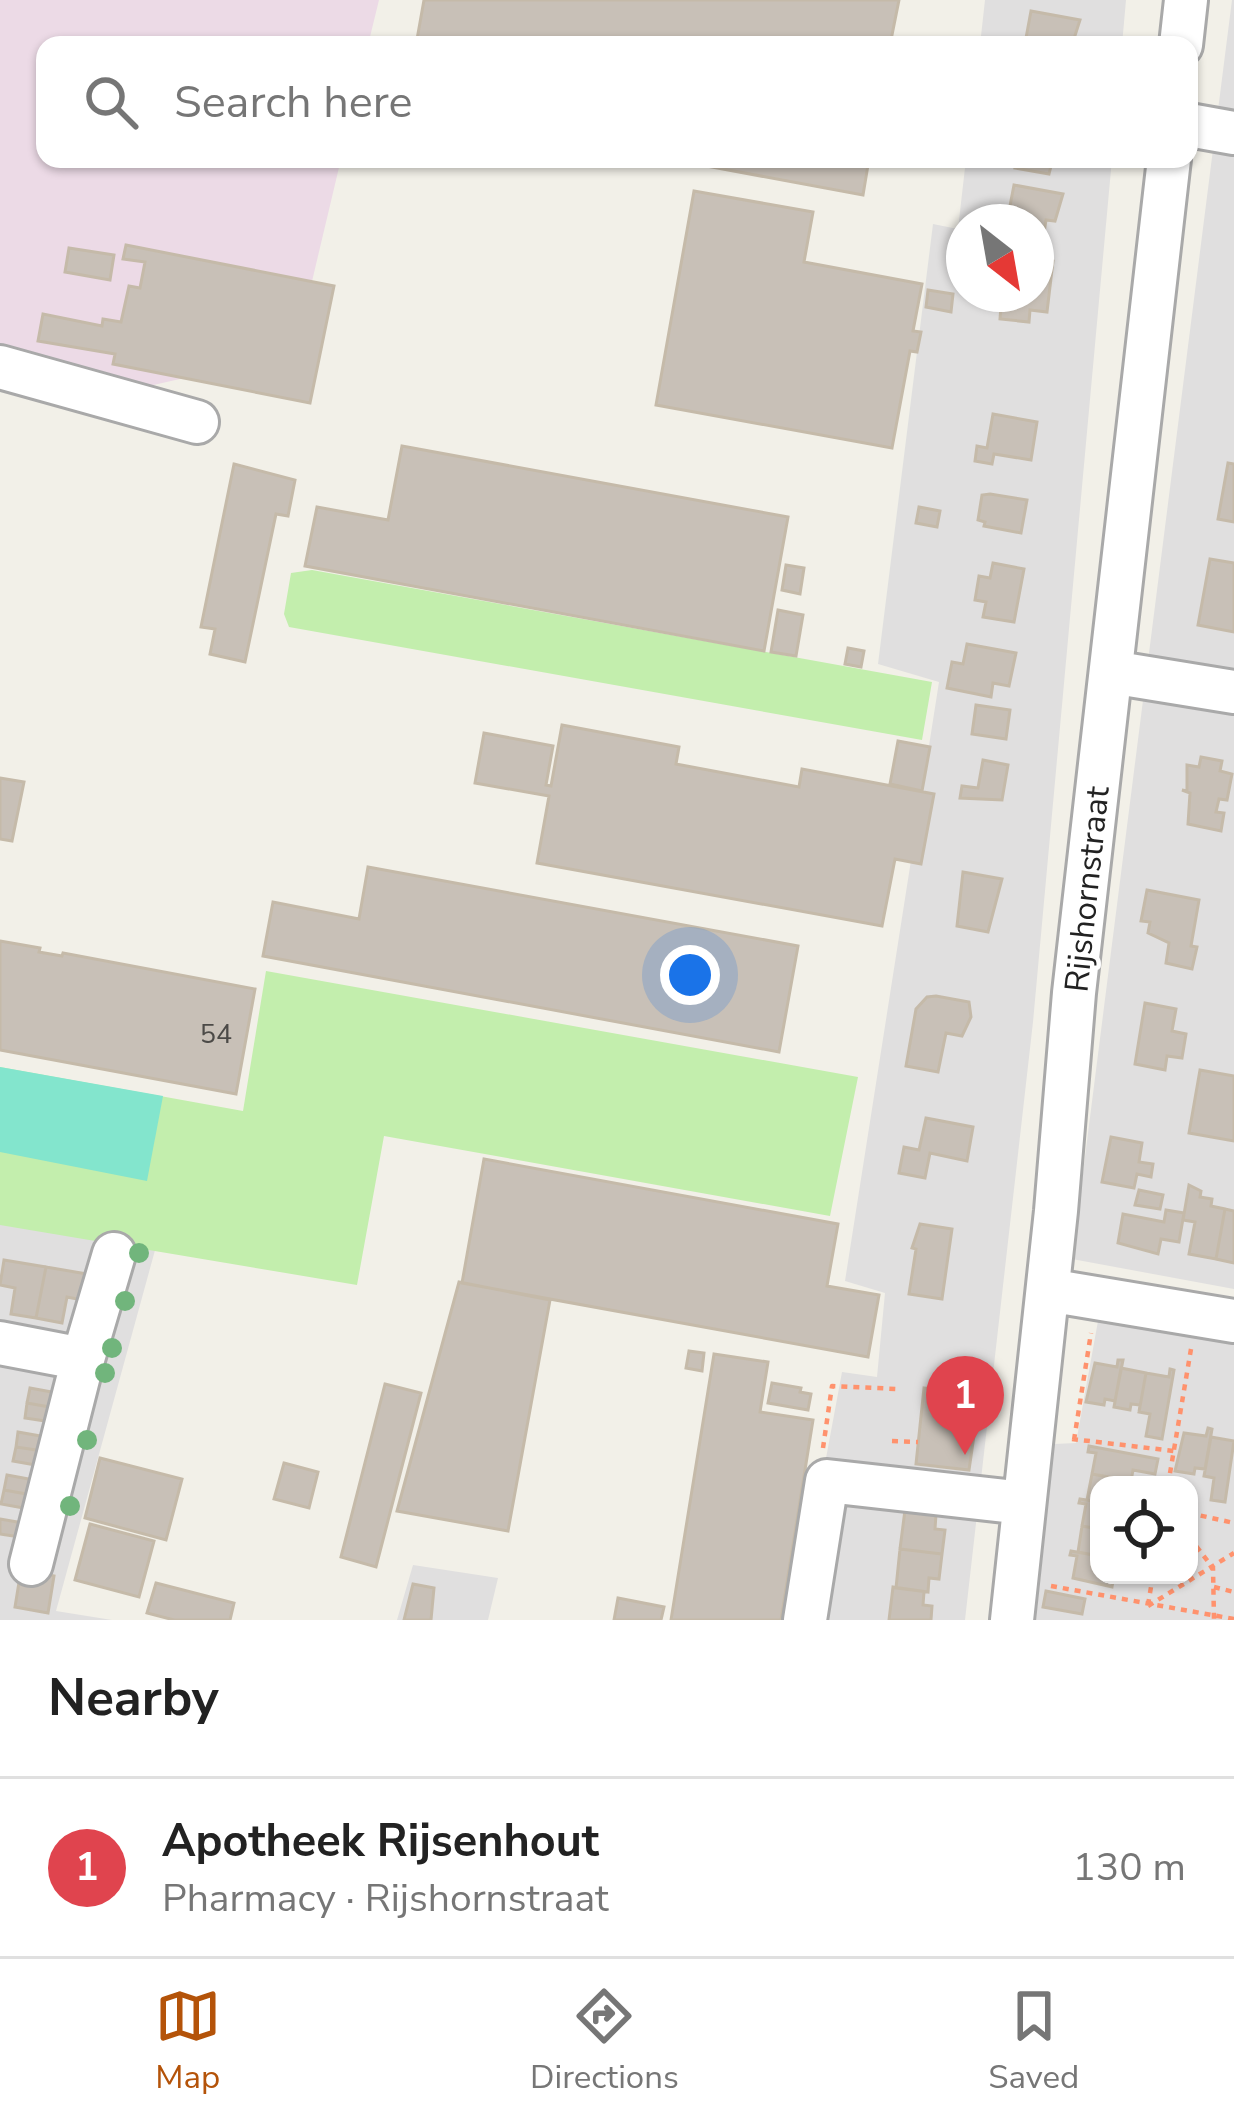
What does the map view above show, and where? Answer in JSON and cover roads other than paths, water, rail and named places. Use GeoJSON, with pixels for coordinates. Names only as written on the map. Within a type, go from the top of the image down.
{"type":"FeatureCollection","features":[{"type":"Feature","properties":{"kind":"street"},"geometry":{"type":"LineString","coordinates":[[1182,36],[1186,0]]}},
{"type":"Feature","properties":{"kind":"street"},"geometry":{"type":"LineString","coordinates":[[1198,127],[1234,133]]}},
{"type":"Feature","properties":{"kind":"street","name":"Rijshornstraat"},"geometry":{"type":"LineString","coordinates":[[1012,1620],[1074,993],[1168,168]]}},
{"type":"Feature","properties":{"kind":"street"},"geometry":{"type":"LineString","coordinates":[[0,367],[197,422]]}},
{"type":"Feature","properties":{"kind":"street"},"geometry":{"type":"LineString","coordinates":[[1111,672],[1234,692]]}},
{"type":"Feature","properties":{"kind":"street"},"geometry":{"type":"LineString","coordinates":[[32,1564],[82,1359],[114,1254]]}},
{"type":"Feature","properties":{"kind":"street"},"geometry":{"type":"LineString","coordinates":[[1048,1290],[1215,1317]]}},
{"type":"Feature","properties":{"kind":"street"},"geometry":{"type":"LineString","coordinates":[[0,1343],[82,1359]]}},
{"type":"Feature","properties":{"kind":"street"},"geometry":{"type":"LineString","coordinates":[[806,1620],[827,1480],[1023,1503]]}},
{"type":"Feature","properties":{"kind":"place","name":"Apotheek Rijsenhout"},"geometry":{"type":"Point","coordinates":[965,1455]}}]}
